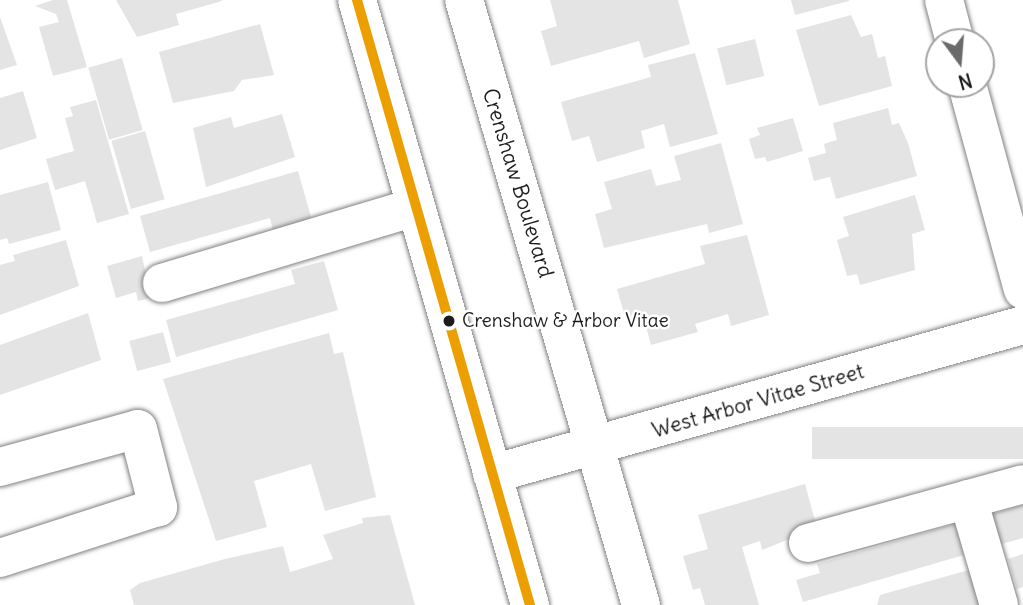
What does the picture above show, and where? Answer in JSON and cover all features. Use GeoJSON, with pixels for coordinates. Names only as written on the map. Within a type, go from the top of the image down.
{"type":"FeatureCollection","features":[{"type":"Feature","properties":{"kind":"street"},"geometry":{"type":"LineString","coordinates":[[357,0],[530,605]]}},
{"type":"Feature","properties":{"kind":"street","name":"Crenshaw Boulevard"},"geometry":{"type":"LineString","coordinates":[[464,0],[597,447],[641,605]]}},
{"type":"Feature","properties":{"kind":"street"},"geometry":{"type":"LineString","coordinates":[[944,0],[951,28]]}},
{"type":"Feature","properties":{"kind":"street"},"geometry":{"type":"LineString","coordinates":[[971,98],[1023,290]]}},
{"type":"Feature","properties":{"kind":"street"},"geometry":{"type":"LineString","coordinates":[[162,283],[416,207]]}},
{"type":"Feature","properties":{"kind":"street","name":"West Arbor Vitae Street"},"geometry":{"type":"LineString","coordinates":[[492,474],[597,447],[1023,325]]}},
{"type":"Feature","properties":{"kind":"street"},"geometry":{"type":"LineString","coordinates":[[0,467],[138,429],[158,508],[0,558]]}},
{"type":"Feature","properties":{"kind":"street"},"geometry":{"type":"LineString","coordinates":[[807,542],[1023,484]]}},
{"type":"Feature","properties":{"kind":"street"},"geometry":{"type":"LineString","coordinates":[[968,499],[999,605]]}},
{"type":"Feature","properties":{"kind":"building"},"geometry":{"type":"Polygon","coordinates":[[[53,0],[67,0],[87,67],[53,76],[39,27],[59,22],[56,14],[35,6],[53,0]]]}},
{"type":"Feature","properties":{"kind":"building"},"geometry":{"type":"Polygon","coordinates":[[[116,0],[222,1],[176,14],[179,25],[137,37],[116,0]]]}},
{"type":"Feature","properties":{"kind":"building"},"geometry":{"type":"Polygon","coordinates":[[[550,0],[678,0],[690,44],[644,58],[639,41],[551,66],[541,31],[557,26],[550,0]]]}},
{"type":"Feature","properties":{"kind":"building"},"geometry":{"type":"Polygon","coordinates":[[[791,0],[849,0],[849,1],[795,15],[791,0]]]}},
{"type":"Feature","properties":{"kind":"building"},"geometry":{"type":"Polygon","coordinates":[[[851,15],[861,37],[872,34],[878,58],[885,56],[892,86],[819,106],[796,30],[851,15]]]}},
{"type":"Feature","properties":{"kind":"building"},"geometry":{"type":"Polygon","coordinates":[[[0,17],[17,65],[0,70],[0,17]]]}},
{"type":"Feature","properties":{"kind":"building"},"geometry":{"type":"Polygon","coordinates":[[[260,24],[274,75],[242,80],[234,91],[173,103],[159,52],[260,24]]]}},
{"type":"Feature","properties":{"kind":"building"},"geometry":{"type":"Polygon","coordinates":[[[755,39],[764,76],[726,85],[717,48],[755,39]]]}},
{"type":"Feature","properties":{"kind":"building"},"geometry":{"type":"Polygon","coordinates":[[[695,53],[718,134],[670,147],[664,124],[641,131],[645,148],[597,162],[589,136],[572,141],[561,102],[651,77],[648,65],[695,53]]]}},
{"type":"Feature","properties":{"kind":"building"},"geometry":{"type":"Polygon","coordinates":[[[122,58],[143,130],[109,140],[88,68],[122,58]]]}},
{"type":"Feature","properties":{"kind":"building"},"geometry":{"type":"Polygon","coordinates":[[[23,91],[37,138],[0,150],[0,98],[23,91]]]}},
{"type":"Feature","properties":{"kind":"building"},"geometry":{"type":"Polygon","coordinates":[[[96,100],[129,214],[97,223],[85,181],[55,190],[46,159],[74,151],[65,118],[73,116],[70,107],[96,100]]]}},
{"type":"Feature","properties":{"kind":"building"},"geometry":{"type":"Polygon","coordinates":[[[888,108],[892,125],[899,123],[908,143],[917,176],[836,199],[830,177],[814,181],[808,158],[826,153],[824,144],[837,140],[833,123],[888,108]]]}},
{"type":"Feature","properties":{"kind":"building"},"geometry":{"type":"Polygon","coordinates":[[[282,114],[295,157],[206,187],[193,128],[231,117],[234,128],[282,114]]]}},
{"type":"Feature","properties":{"kind":"building"},"geometry":{"type":"Polygon","coordinates":[[[793,118],[803,151],[767,162],[765,157],[755,159],[749,139],[760,135],[757,128],[793,118]]]}},
{"type":"Feature","properties":{"kind":"building"},"geometry":{"type":"Polygon","coordinates":[[[145,131],[165,199],[131,209],[111,141],[145,131]]]}},
{"type":"Feature","properties":{"kind":"building"},"geometry":{"type":"Polygon","coordinates":[[[721,143],[743,224],[709,233],[707,224],[604,248],[595,214],[612,209],[604,182],[651,169],[656,186],[681,180],[674,156],[721,143]]]}},
{"type":"Feature","properties":{"kind":"building"},"geometry":{"type":"Polygon","coordinates":[[[298,171],[312,220],[273,230],[270,218],[150,252],[140,216],[298,171]]]}},
{"type":"Feature","properties":{"kind":"building"},"geometry":{"type":"Polygon","coordinates":[[[48,182],[61,230],[9,244],[7,238],[0,240],[0,195],[48,182]]]}},
{"type":"Feature","properties":{"kind":"building"},"geometry":{"type":"Polygon","coordinates":[[[915,195],[925,230],[912,234],[915,270],[860,285],[857,274],[847,276],[837,240],[849,236],[843,217],[915,195]]]}},
{"type":"Feature","properties":{"kind":"building"},"geometry":{"type":"Polygon","coordinates":[[[747,235],[769,315],[731,326],[728,314],[695,324],[698,332],[651,345],[644,319],[627,324],[617,289],[705,264],[700,246],[747,235]]]}},
{"type":"Feature","properties":{"kind":"building"},"geometry":{"type":"Polygon","coordinates":[[[66,240],[79,286],[0,315],[0,265],[15,261],[13,255],[66,240]]]}},
{"type":"Feature","properties":{"kind":"building"},"geometry":{"type":"Polygon","coordinates":[[[142,256],[151,298],[138,301],[136,292],[116,298],[107,266],[142,256]]]}},
{"type":"Feature","properties":{"kind":"building"},"geometry":{"type":"Polygon","coordinates":[[[324,261],[338,310],[176,357],[166,320],[295,284],[291,270],[324,261]]]}},
{"type":"Feature","properties":{"kind":"building"},"geometry":{"type":"Polygon","coordinates":[[[88,313],[101,360],[0,395],[0,345],[88,313]]]}},
{"type":"Feature","properties":{"kind":"building"},"geometry":{"type":"Polygon","coordinates":[[[163,332],[171,362],[137,371],[129,341],[163,332]]]}},
{"type":"Feature","properties":{"kind":"building"},"geometry":{"type":"Polygon","coordinates":[[[329,333],[334,354],[343,352],[376,497],[325,511],[311,464],[254,481],[267,527],[216,541],[163,379],[329,333]]]}},
{"type":"Feature","properties":{"kind":"building"},"geometry":{"type":"Polygon","coordinates":[[[812,427],[1023,427],[1023,459],[812,459],[812,427]]]}},
{"type":"Feature","properties":{"kind":"building"},"geometry":{"type":"Polygon","coordinates":[[[805,484],[817,528],[762,550],[760,541],[742,547],[759,605],[705,605],[700,588],[693,590],[683,556],[708,549],[698,515],[805,484]]]}},
{"type":"Feature","properties":{"kind":"building"},"geometry":{"type":"Polygon","coordinates":[[[1023,505],[1023,538],[998,545],[989,515],[1023,505]]]}},
{"type":"Feature","properties":{"kind":"building"},"geometry":{"type":"Polygon","coordinates":[[[390,515],[415,605],[134,605],[130,590],[140,583],[225,559],[283,546],[290,572],[333,559],[323,535],[363,523],[362,518],[390,515]]]}},
{"type":"Feature","properties":{"kind":"building"},"geometry":{"type":"Polygon","coordinates":[[[955,524],[964,555],[803,602],[796,580],[820,573],[817,564],[955,524]]]}},
{"type":"Feature","properties":{"kind":"building"},"geometry":{"type":"Polygon","coordinates":[[[1023,554],[1023,587],[1017,589],[1008,559],[1023,554]]]}},
{"type":"Feature","properties":{"kind":"building"},"geometry":{"type":"Polygon","coordinates":[[[976,568],[984,598],[978,605],[877,605],[880,595],[976,568]]]}},
{"type":"Feature","properties":{"kind":"transit line"},"geometry":{"type":"LineString","coordinates":[[357,0],[530,605]]}},
{"type":"Feature","properties":{"kind":"place","name":"Crenshaw & Arbor Vitae"},"geometry":{"type":"Point","coordinates":[449,321]}}]}
